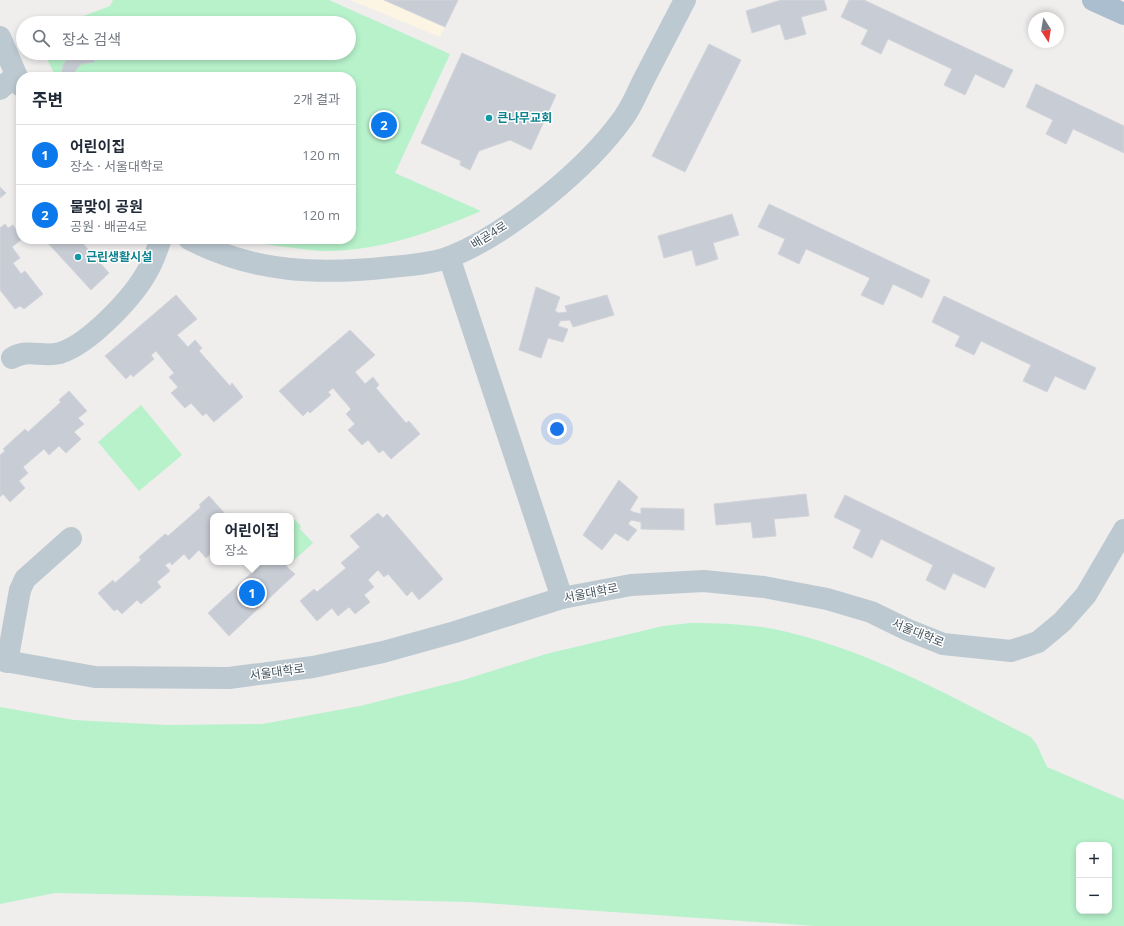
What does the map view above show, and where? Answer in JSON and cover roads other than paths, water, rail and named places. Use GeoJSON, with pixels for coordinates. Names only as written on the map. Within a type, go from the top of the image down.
{"type":"FeatureCollection","features":[{"type":"Feature","properties":{"kind":"main road"},"geometry":{"type":"LineString","coordinates":[[1093,0],[1124,14]]}},
{"type":"Feature","properties":{"kind":"street","name":"배곧4로"},"geometry":{"type":"LineString","coordinates":[[201,244],[228,256],[264,266],[296,270],[368,270],[425,263],[449,257],[475,245],[500,230],[548,195],[590,158],[625,116],[685,0]]}},
{"type":"Feature","properties":{"kind":"street"},"geometry":{"type":"LineString","coordinates":[[0,37],[12,83]]}},
{"type":"Feature","properties":{"kind":"street"},"geometry":{"type":"LineString","coordinates":[[12,358],[20,353],[32,352],[44,355],[57,354],[71,349],[87,338],[126,301],[138,287],[148,270],[159,244]]}},
{"type":"Feature","properties":{"kind":"street"},"geometry":{"type":"LineString","coordinates":[[449,257],[562,598]]}},
{"type":"Feature","properties":{"kind":"street","name":"서울대학로"},"geometry":{"type":"LineString","coordinates":[[4,661],[95,677],[229,678],[313,667],[383,652],[455,632],[562,598],[631,585],[704,581],[764,587],[827,599],[871,612],[908,630],[943,644],[1011,651],[1038,642],[1062,622],[1086,595],[1124,530]]}},
{"type":"Feature","properties":{"kind":"street"},"geometry":{"type":"LineString","coordinates":[[4,661],[20,590],[25,579],[71,538]]}},
{"type":"Feature","properties":{"kind":"place","name":"큰나무교회"},"geometry":{"type":"Point","coordinates":[489,118]}},
{"type":"Feature","properties":{"kind":"place","name":"물맞이 공원"},"geometry":{"type":"Point","coordinates":[384,125]}},
{"type":"Feature","properties":{"kind":"place","name":"근린생활시설"},"geometry":{"type":"Point","coordinates":[78,257]}},
{"type":"Feature","properties":{"kind":"place","name":"어린이집"},"geometry":{"type":"Point","coordinates":[252,593]}}]}
